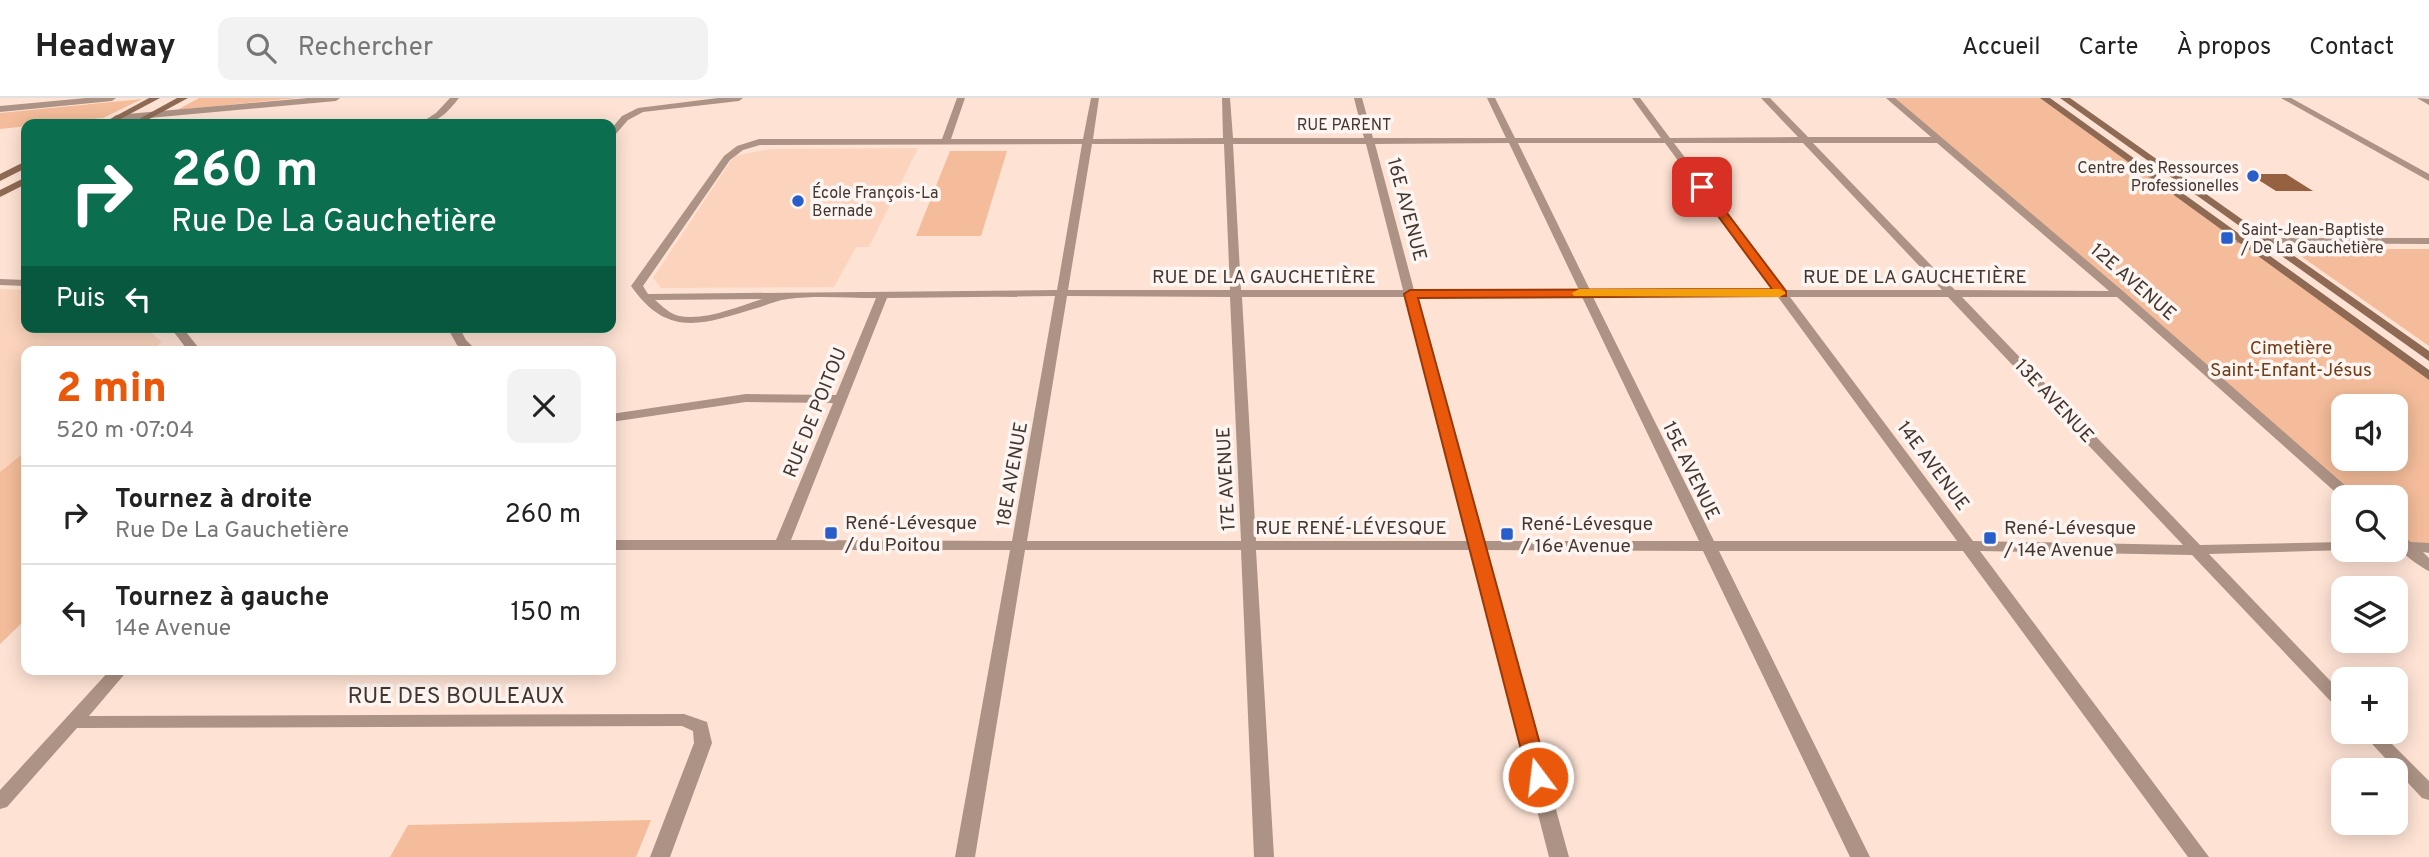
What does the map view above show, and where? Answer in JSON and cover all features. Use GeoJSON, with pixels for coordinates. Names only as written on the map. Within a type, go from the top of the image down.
{"type":"FeatureCollection","features":[{"type":"Feature","properties":{"kind":"main road"},"geometry":{"type":"LineString","coordinates":[[116,118],[156,98]]}},
{"type":"Feature","properties":{"kind":"main road"},"geometry":{"type":"LineString","coordinates":[[143,119],[184,98]]}},
{"type":"Feature","properties":{"kind":"main road"},"geometry":{"type":"LineString","coordinates":[[2044,98],[2429,376]]}},
{"type":"Feature","properties":{"kind":"main road"},"geometry":{"type":"LineString","coordinates":[[2064,98],[2429,357]]}},
{"type":"Feature","properties":{"kind":"main road"},"geometry":{"type":"LineString","coordinates":[[0,178],[21,167]]}},
{"type":"Feature","properties":{"kind":"main road"},"geometry":{"type":"LineString","coordinates":[[0,194],[21,183]]}},
{"type":"Feature","properties":{"kind":"street"},"geometry":{"type":"LineString","coordinates":[[0,110],[43,102],[112,98]]}},
{"type":"Feature","properties":{"kind":"street"},"geometry":{"type":"LineString","coordinates":[[116,118],[336,98]]}},
{"type":"Feature","properties":{"kind":"street"},"geometry":{"type":"LineString","coordinates":[[432,119],[455,98]]}},
{"type":"Feature","properties":{"kind":"street"},"geometry":{"type":"LineString","coordinates":[[616,128],[625,118],[641,110],[739,98]]}},
{"type":"Feature","properties":{"kind":"street"},"geometry":{"type":"LineString","coordinates":[[946,140],[961,98]]}},
{"type":"Feature","properties":{"kind":"street","name":"18E AVENUE"},"geometry":{"type":"LineString","coordinates":[[965,857],[1094,98]]}},
{"type":"Feature","properties":{"kind":"street","name":"17E AVENUE"},"geometry":{"type":"LineString","coordinates":[[1226,98],[1264,857]]}},
{"type":"Feature","properties":{"kind":"street","name":"16E AVENUE"},"geometry":{"type":"LineString","coordinates":[[1358,98],[1559,857]]}},
{"type":"Feature","properties":{"kind":"street","name":"15E AVENUE"},"geometry":{"type":"LineString","coordinates":[[1491,98],[1860,857]]}},
{"type":"Feature","properties":{"kind":"street","name":"14E AVENUE"},"geometry":{"type":"LineString","coordinates":[[1636,98],[2199,857]]}},
{"type":"Feature","properties":{"kind":"street","name":"13E AVENUE"},"geometry":{"type":"LineString","coordinates":[[1765,98],[1955,294],[2331,692]]}},
{"type":"Feature","properties":{"kind":"street","name":"12E AVENUE"},"geometry":{"type":"LineString","coordinates":[[1890,98],[2120,294],[2336,485]]}},
{"type":"Feature","properties":{"kind":"street"},"geometry":{"type":"LineString","coordinates":[[2285,98],[2429,178]]}},
{"type":"Feature","properties":{"kind":"street"},"geometry":{"type":"LineString","coordinates":[[2421,98],[2429,102]]}},
{"type":"Feature","properties":{"kind":"street","name":"RUE PARENT"},"geometry":{"type":"LineString","coordinates":[[645,296],[637,286],[727,158],[749,144],[789,140],[1939,140]]}},
{"type":"Feature","properties":{"kind":"street"},"geometry":{"type":"LineString","coordinates":[[2241,241],[2429,242]]}},
{"type":"Feature","properties":{"kind":"street"},"geometry":{"type":"LineString","coordinates":[[0,282],[21,283]]}},
{"type":"Feature","properties":{"kind":"street","name":"RUE DE LA GAUCHETIÈRE"},"geometry":{"type":"LineString","coordinates":[[645,296],[1061,293],[2120,294]]}},
{"type":"Feature","properties":{"kind":"street","name":"RUE DE POITOU"},"geometry":{"type":"LineString","coordinates":[[782,544],[883,294]]}},
{"type":"Feature","properties":{"kind":"street","name":"RUE DE LA GAUCHETIÈRE"},"geometry":{"type":"LineString","coordinates":[[645,296],[667,314],[684,318],[707,316],[786,296]]}},
{"type":"Feature","properties":{"kind":"street"},"geometry":{"type":"LineString","coordinates":[[616,417],[746,398],[839,400]]}},
{"type":"Feature","properties":{"kind":"street","name":"RUE RENÉ-LÉVESQUE"},"geometry":{"type":"LineString","coordinates":[[616,544],[1970,546],[2195,550],[2331,547]]}},
{"type":"Feature","properties":{"kind":"street"},"geometry":{"type":"LineString","coordinates":[[2408,544],[2429,548]]}},
{"type":"Feature","properties":{"kind":"street"},"geometry":{"type":"LineString","coordinates":[[2408,550],[2429,566]]}},
{"type":"Feature","properties":{"kind":"street"},"geometry":{"type":"LineString","coordinates":[[0,802],[116,675]]}},
{"type":"Feature","properties":{"kind":"street","name":"RUE DES BOULEAUX"},"geometry":{"type":"LineString","coordinates":[[74,722],[684,720],[701,727],[703,743],[660,857]]}},
{"type":"Feature","properties":{"kind":"street"},"geometry":{"type":"LineString","coordinates":[[2382,744],[2429,793]]}},
{"type":"Feature","properties":{"kind":"shaded area","name":"École François-La Bernade"},"geometry":{"type":"Polygon","coordinates":[[[918,148],[869,247],[856,247],[834,287],[661,288],[653,278],[734,156],[771,149],[918,148]]]}},
{"type":"Feature","properties":{"kind":"shaded area"},"geometry":{"type":"Polygon","coordinates":[[[0,289],[21,290],[21,333],[152,333],[162,342],[157,346],[21,346],[21,455],[0,472],[0,289]]]}},
{"type":"Feature","properties":{"kind":"green space"},"geometry":{"type":"Polygon","coordinates":[[[199,98],[297,98],[177,110],[199,98]]]}},
{"type":"Feature","properties":{"kind":"green space","name":"Cimetière Saint-Enfant-Jésus"},"geometry":{"type":"Polygon","coordinates":[[[1890,98],[2044,98],[2429,376],[2429,548],[2408,541],[2408,485],[2336,485],[1890,98]]]}},
{"type":"Feature","properties":{"kind":"green space"},"geometry":{"type":"Polygon","coordinates":[[[142,99],[103,118],[21,119],[21,127],[0,129],[0,113],[142,99]]]}},
{"type":"Feature","properties":{"kind":"green space"},"geometry":{"type":"Polygon","coordinates":[[[950,151],[1007,151],[981,236],[916,236],[950,151]]]}},
{"type":"Feature","properties":{"kind":"green space"},"geometry":{"type":"Polygon","coordinates":[[[2297,249],[2429,249],[2429,346],[2295,252],[2297,249]]]}},
{"type":"Feature","properties":{"kind":"green space"},"geometry":{"type":"Polygon","coordinates":[[[21,455],[21,624],[0,644],[0,472],[21,455]]]}},
{"type":"Feature","properties":{"kind":"green space"},"geometry":{"type":"Polygon","coordinates":[[[651,820],[636,857],[390,857],[408,825],[651,820]]]}},
{"type":"Feature","properties":{"kind":"building"},"geometry":{"type":"Polygon","coordinates":[[[2249,174],[2286,174],[2313,191],[2276,191],[2249,174]]]}},
{"type":"Feature","properties":{"kind":"slow traffic"},"geometry":{"type":"LineString","coordinates":[[1579,293],[1780,293]]}},
{"type":"Feature","properties":{"kind":"place","name":"Centre des Ressources Professionelles"},"geometry":{"type":"Point","coordinates":[2253,176]}},
{"type":"Feature","properties":{"kind":"place","name":"École François-La Bernade"},"geometry":{"type":"Point","coordinates":[798,201]}},
{"type":"Feature","properties":{"kind":"place","name":"Saint-Jean-Baptiste / De La Gauchetière"},"geometry":{"type":"Point","coordinates":[2227,238]}},
{"type":"Feature","properties":{"kind":"place","name":"René-Lévesque / du Poitou"},"geometry":{"type":"Point","coordinates":[831,533]}},
{"type":"Feature","properties":{"kind":"place","name":"René-Lévesque / 16e Avenue"},"geometry":{"type":"Point","coordinates":[1507,534]}},
{"type":"Feature","properties":{"kind":"place","name":"René-Lévesque / 14e Avenue"},"geometry":{"type":"Point","coordinates":[1990,538]}},
{"type":"Feature","properties":{"kind":"route"},"geometry":{"type":"LineString","coordinates":[[1538,777],[1410,294],[1782,293],[1702,187]]}}]}
